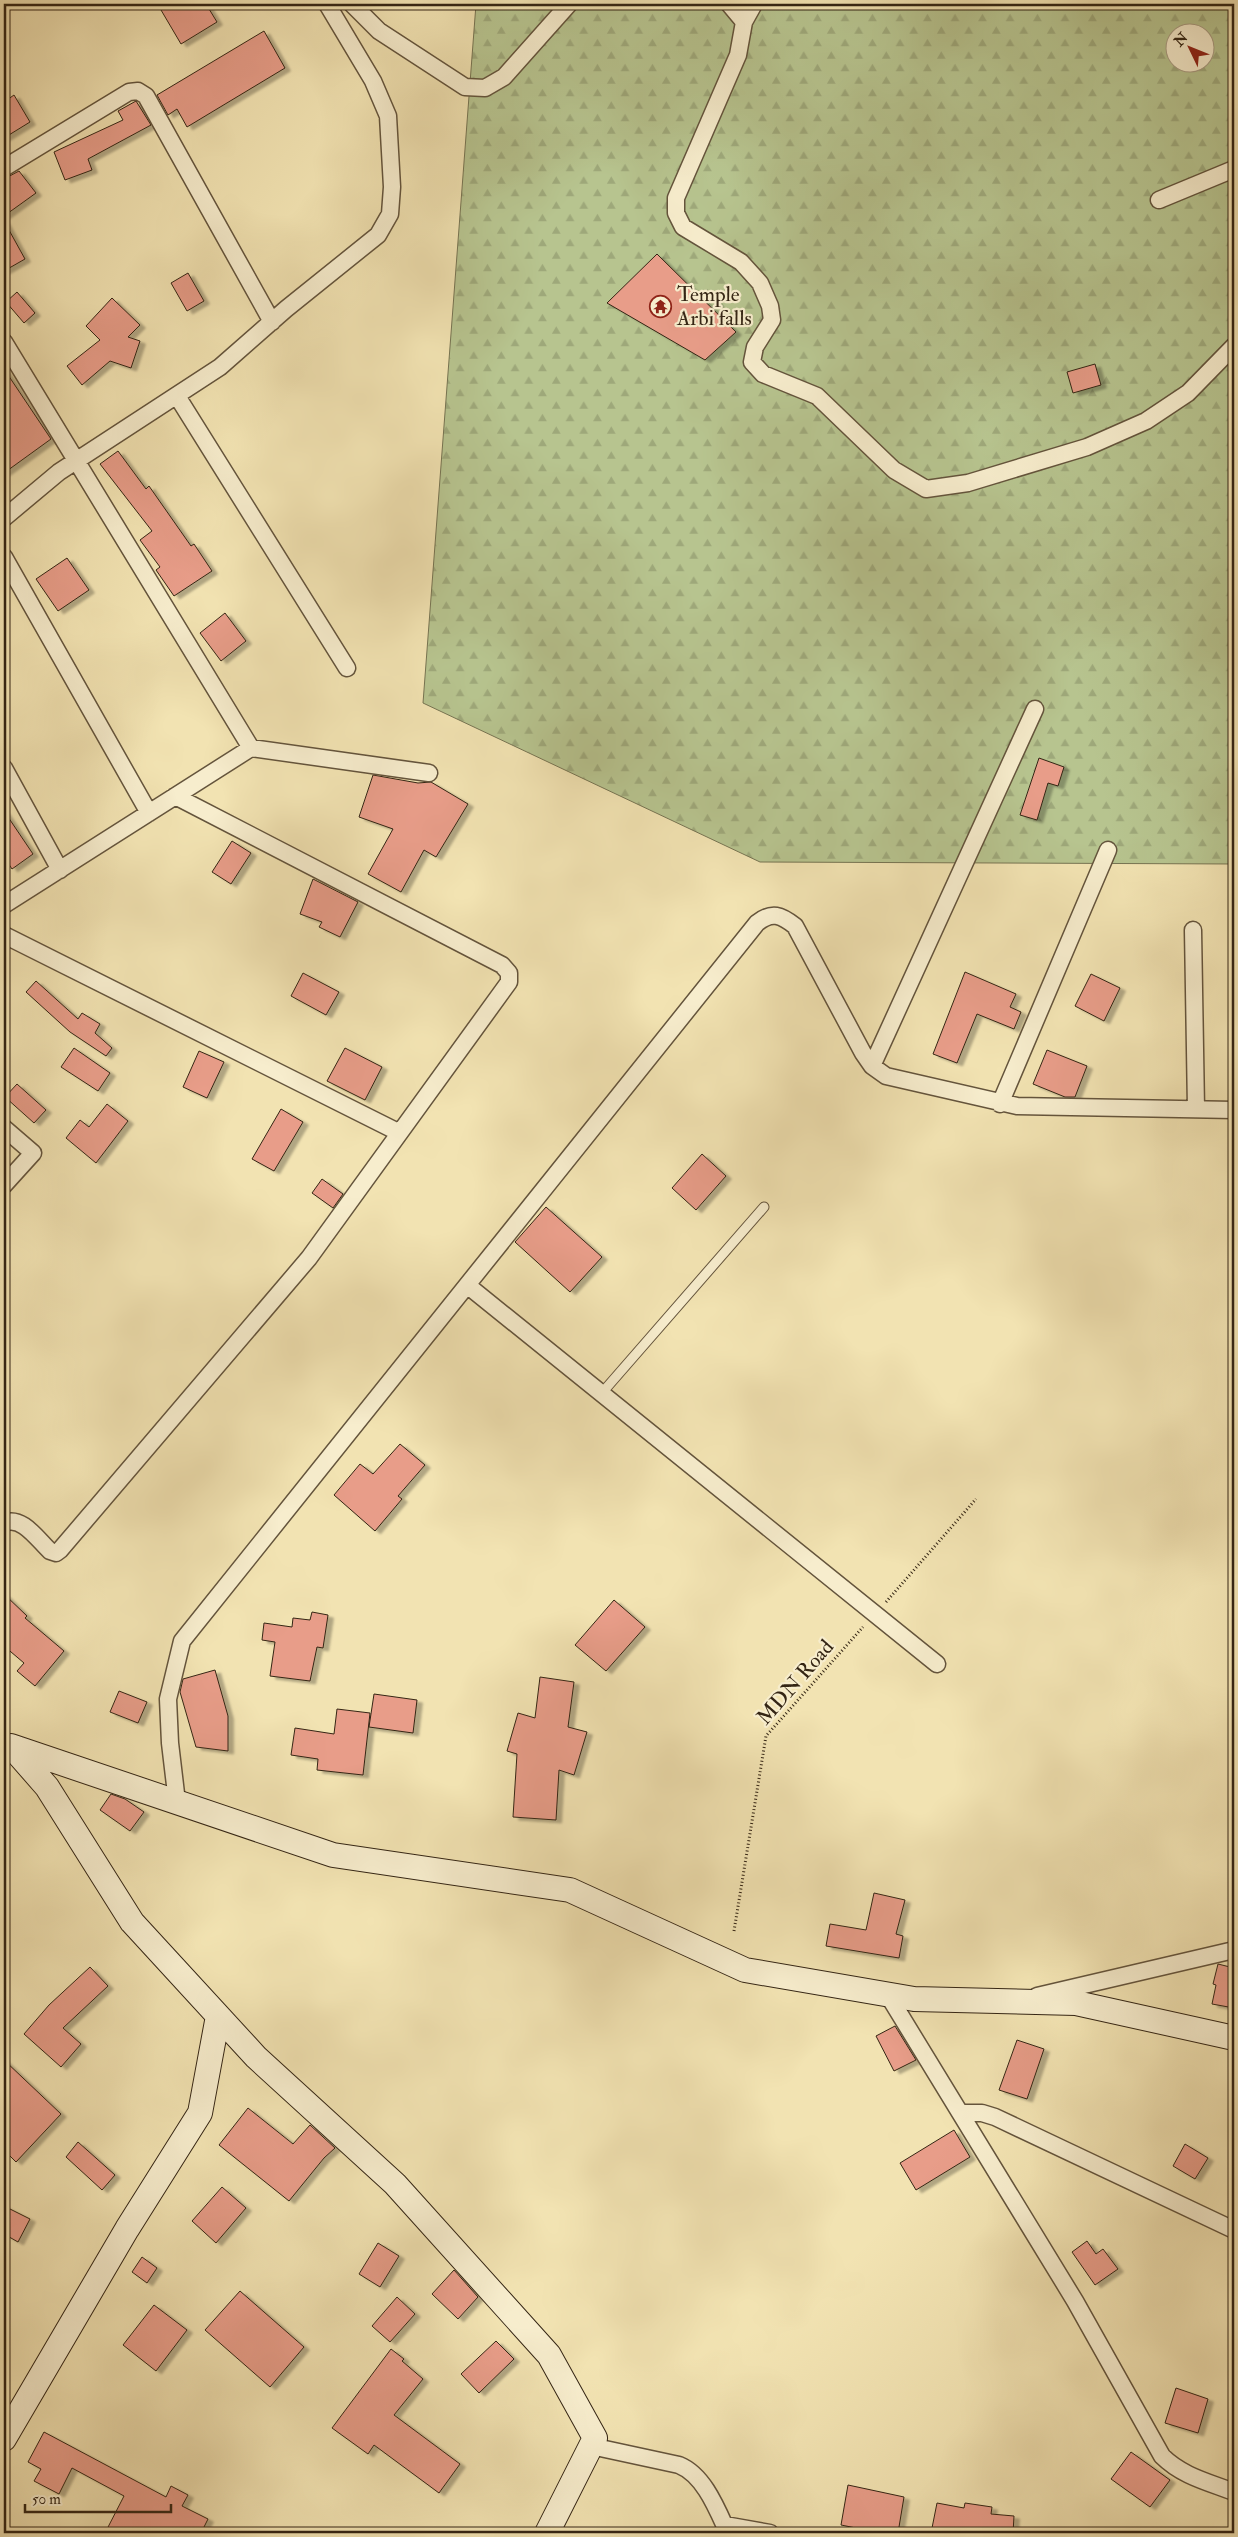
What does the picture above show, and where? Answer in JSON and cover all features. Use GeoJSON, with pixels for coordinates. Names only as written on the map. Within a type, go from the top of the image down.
{"type":"FeatureCollection","features":[{"type":"Feature","properties":{"kind":"street"},"geometry":{"type":"LineString","coordinates":[[4,518],[59,472],[220,367],[378,235],[390,214],[392,187],[388,116],[373,81],[328,4]]}},
{"type":"Feature","properties":{"kind":"street"},"geometry":{"type":"LineString","coordinates":[[352,4],[379,31],[465,87],[485,88],[504,77],[569,4]]}},
{"type":"Feature","properties":{"kind":"street"},"geometry":{"type":"LineString","coordinates":[[729,4],[744,22]]}},
{"type":"Feature","properties":{"kind":"street"},"geometry":{"type":"LineString","coordinates":[[754,4],[744,22],[738,55],[676,198],[676,213],[683,227],[741,262],[760,283],[770,306],[772,320],[755,347],[752,362],[763,374],[817,396],[894,470],[926,489],[968,483],[1086,447],[1146,421],[1188,393],[1234,346]]}},
{"type":"Feature","properties":{"kind":"street"},"geometry":{"type":"LineString","coordinates":[[4,168],[129,92],[138,91],[146,96],[272,322]]}},
{"type":"Feature","properties":{"kind":"street"},"geometry":{"type":"LineString","coordinates":[[1159,200],[1234,169]]}},
{"type":"Feature","properties":{"kind":"street"},"geometry":{"type":"LineString","coordinates":[[4,342],[251,748]]}},
{"type":"Feature","properties":{"kind":"street"},"geometry":{"type":"LineString","coordinates":[[177,396],[347,668]]}},
{"type":"Feature","properties":{"kind":"street"},"geometry":{"type":"LineString","coordinates":[[4,557],[149,813]]}},
{"type":"Feature","properties":{"kind":"street"},"geometry":{"type":"LineString","coordinates":[[872,1066],[1035,708]]}},
{"type":"Feature","properties":{"kind":"street"},"geometry":{"type":"LineString","coordinates":[[4,905],[251,748],[429,773]]}},
{"type":"Feature","properties":{"kind":"street"},"geometry":{"type":"LineString","coordinates":[[4,768],[60,870]]}},
{"type":"Feature","properties":{"kind":"street"},"geometry":{"type":"LineString","coordinates":[[4,1522],[11,1520],[19,1522],[50,1551],[56,1553],[60,1550],[309,1258],[371,1174],[398,1132],[509,982],[509,973],[502,965],[175,796]]}},
{"type":"Feature","properties":{"kind":"street"},"geometry":{"type":"LineString","coordinates":[[1000,1104],[1108,850]]}},
{"type":"Feature","properties":{"kind":"street"},"geometry":{"type":"LineString","coordinates":[[177,1802],[170,1744],[168,1699],[182,1641],[756,922],[773,914],[784,918],[795,926],[872,1066],[886,1076],[1000,1104],[1050,1108],[1107,1106],[1234,1110]]}},
{"type":"Feature","properties":{"kind":"street"},"geometry":{"type":"LineString","coordinates":[[1193,930],[1196,1109]]}},
{"type":"Feature","properties":{"kind":"street"},"geometry":{"type":"LineString","coordinates":[[4,936],[398,1132]]}},
{"type":"Feature","properties":{"kind":"street"},"geometry":{"type":"LineString","coordinates":[[4,1128],[33,1153],[4,1185]]}},
{"type":"Feature","properties":{"kind":"street"},"geometry":{"type":"LineString","coordinates":[[467,1285],[937,1664]]}},
{"type":"Feature","properties":{"kind":"street"},"geometry":{"type":"LineString","coordinates":[[8,1742],[333,1855],[570,1890],[746,1970],[914,2000],[1076,2002],[1234,2038]]}},
{"type":"Feature","properties":{"kind":"street"},"geometry":{"type":"LineString","coordinates":[[8,1742],[47,1787],[132,1922],[256,2057],[395,2184],[549,2355],[595,2438],[548,2533]]}},
{"type":"Feature","properties":{"kind":"street"},"geometry":{"type":"LineString","coordinates":[[1013,2001],[1234,1950]]}},
{"type":"Feature","properties":{"kind":"street"},"geometry":{"type":"LineString","coordinates":[[888,1995],[1075,2301],[1162,2456],[1174,2468],[1234,2492]]}},
{"type":"Feature","properties":{"kind":"street"},"geometry":{"type":"LineString","coordinates":[[4,2438],[127,2229],[200,2113],[218,2016]]}},
{"type":"Feature","properties":{"kind":"street"},"geometry":{"type":"LineString","coordinates":[[961,2113],[982,2113],[994,2117],[1234,2230]]}},
{"type":"Feature","properties":{"kind":"street"},"geometry":{"type":"LineString","coordinates":[[591,2446],[679,2465],[689,2469],[698,2477],[726,2529],[770,2533]]}},
{"type":"Feature","properties":{"kind":"lane"},"geometry":{"type":"LineString","coordinates":[[602,1394],[764,1207]]}},
{"type":"Feature","properties":{"kind":"path","name":"MDN Road"},"geometry":{"type":"LineString","coordinates":[[734,1932],[766,1736],[976,1499]]}},
{"type":"Feature","properties":{"kind":"green space"},"geometry":{"type":"Polygon","coordinates":[[[476,4],[1234,4],[1234,864],[760,862],[423,703],[476,4]]]}},
{"type":"Feature","properties":{"kind":"building"},"geometry":{"type":"Polygon","coordinates":[[[171,4],[206,4],[217,22],[181,44],[161,10],[171,4]]]}},
{"type":"Feature","properties":{"kind":"building"},"geometry":{"type":"Polygon","coordinates":[[[264,31],[285,68],[187,127],[177,109],[168,115],[157,95],[264,31]]]}},
{"type":"Feature","properties":{"kind":"building"},"geometry":{"type":"Polygon","coordinates":[[[14,95],[30,122],[4,138],[4,102],[14,95]]]}},
{"type":"Feature","properties":{"kind":"building"},"geometry":{"type":"Polygon","coordinates":[[[136,101],[151,125],[88,159],[92,170],[65,180],[54,152],[123,120],[118,111],[136,101]]]}},
{"type":"Feature","properties":{"kind":"building"},"geometry":{"type":"Polygon","coordinates":[[[19,171],[36,193],[4,216],[4,179],[19,171]]]}},
{"type":"Feature","properties":{"kind":"building"},"geometry":{"type":"Polygon","coordinates":[[[4,221],[25,259],[4,271],[4,221]]]}},
{"type":"Feature","properties":{"kind":"building","name":"Temple Arbi falls"},"geometry":{"type":"Polygon","coordinates":[[[657,254],[736,332],[705,360],[607,303],[657,254]]]}},
{"type":"Feature","properties":{"kind":"building"},"geometry":{"type":"Polygon","coordinates":[[[188,273],[204,301],[187,311],[171,283],[188,273]]]}},
{"type":"Feature","properties":{"kind":"building"},"geometry":{"type":"Polygon","coordinates":[[[17,292],[35,313],[24,323],[6,302],[17,292]]]}},
{"type":"Feature","properties":{"kind":"building"},"geometry":{"type":"Polygon","coordinates":[[[112,298],[140,325],[128,337],[140,341],[131,368],[110,361],[82,385],[67,366],[100,340],[86,326],[112,298]]]}},
{"type":"Feature","properties":{"kind":"building"},"geometry":{"type":"Polygon","coordinates":[[[1095,364],[1101,385],[1073,393],[1067,372],[1095,364]]]}},
{"type":"Feature","properties":{"kind":"building"},"geometry":{"type":"Polygon","coordinates":[[[4,369],[51,439],[4,473],[4,369]]]}},
{"type":"Feature","properties":{"kind":"building"},"geometry":{"type":"Polygon","coordinates":[[[118,451],[146,489],[149,486],[191,546],[194,544],[212,571],[174,596],[156,570],[160,567],[140,540],[152,531],[100,464],[118,451]]]}},
{"type":"Feature","properties":{"kind":"building"},"geometry":{"type":"Polygon","coordinates":[[[67,558],[89,590],[58,611],[36,579],[67,558]]]}},
{"type":"Feature","properties":{"kind":"building"},"geometry":{"type":"Polygon","coordinates":[[[225,613],[246,641],[221,661],[200,633],[225,613]]]}},
{"type":"Feature","properties":{"kind":"building"},"geometry":{"type":"Polygon","coordinates":[[[1039,758],[1064,767],[1058,786],[1048,783],[1037,820],[1020,815],[1039,758]]]}},
{"type":"Feature","properties":{"kind":"building"},"geometry":{"type":"Polygon","coordinates":[[[373,775],[418,783],[431,782],[468,804],[436,857],[424,850],[401,892],[368,874],[393,829],[359,817],[373,775]]]}},
{"type":"Feature","properties":{"kind":"building"},"geometry":{"type":"Polygon","coordinates":[[[4,811],[33,854],[12,869],[4,857],[4,811]]]}},
{"type":"Feature","properties":{"kind":"building"},"geometry":{"type":"Polygon","coordinates":[[[232,841],[251,853],[231,884],[212,872],[232,841]]]}},
{"type":"Feature","properties":{"kind":"building"},"geometry":{"type":"Polygon","coordinates":[[[313,879],[358,902],[340,937],[319,927],[322,922],[300,914],[313,879]]]}},
{"type":"Feature","properties":{"kind":"building"},"geometry":{"type":"Polygon","coordinates":[[[965,972],[1016,994],[1010,1007],[1021,1012],[1014,1029],[977,1014],[957,1063],[933,1054],[965,972]]]}},
{"type":"Feature","properties":{"kind":"building"},"geometry":{"type":"Polygon","coordinates":[[[303,973],[339,992],[326,1015],[291,996],[303,973]]]}},
{"type":"Feature","properties":{"kind":"building"},"geometry":{"type":"Polygon","coordinates":[[[1091,974],[1120,988],[1104,1021],[1075,1006],[1091,974]]]}},
{"type":"Feature","properties":{"kind":"building"},"geometry":{"type":"Polygon","coordinates":[[[36,981],[78,1019],[82,1013],[100,1024],[95,1033],[112,1048],[106,1056],[70,1032],[26,992],[36,981]]]}},
{"type":"Feature","properties":{"kind":"building"},"geometry":{"type":"Polygon","coordinates":[[[74,1048],[110,1073],[98,1091],[61,1067],[74,1048]]]}},
{"type":"Feature","properties":{"kind":"building"},"geometry":{"type":"Polygon","coordinates":[[[345,1048],[382,1067],[365,1100],[327,1081],[345,1048]]]}},
{"type":"Feature","properties":{"kind":"building"},"geometry":{"type":"Polygon","coordinates":[[[1047,1050],[1087,1066],[1075,1097],[1065,1097],[1033,1084],[1047,1050]]]}},
{"type":"Feature","properties":{"kind":"building"},"geometry":{"type":"Polygon","coordinates":[[[199,1051],[224,1062],[207,1098],[183,1087],[199,1051]]]}},
{"type":"Feature","properties":{"kind":"building"},"geometry":{"type":"Polygon","coordinates":[[[17,1084],[46,1110],[34,1123],[5,1097],[17,1084]]]}},
{"type":"Feature","properties":{"kind":"building"},"geometry":{"type":"Polygon","coordinates":[[[107,1104],[128,1121],[96,1163],[66,1138],[80,1120],[89,1127],[107,1104]]]}},
{"type":"Feature","properties":{"kind":"building"},"geometry":{"type":"Polygon","coordinates":[[[281,1109],[303,1122],[274,1171],[252,1159],[281,1109]]]}},
{"type":"Feature","properties":{"kind":"building"},"geometry":{"type":"Polygon","coordinates":[[[702,1154],[726,1176],[696,1210],[672,1188],[702,1154]]]}},
{"type":"Feature","properties":{"kind":"building"},"geometry":{"type":"Polygon","coordinates":[[[322,1179],[343,1194],[333,1208],[312,1193],[322,1179]]]}},
{"type":"Feature","properties":{"kind":"building"},"geometry":{"type":"Polygon","coordinates":[[[546,1207],[602,1257],[570,1292],[515,1242],[546,1207]]]}},
{"type":"Feature","properties":{"kind":"building"},"geometry":{"type":"Polygon","coordinates":[[[400,1444],[425,1465],[398,1496],[402,1499],[375,1531],[334,1495],[360,1464],[373,1474],[400,1444]]]}},
{"type":"Feature","properties":{"kind":"building"},"geometry":{"type":"Polygon","coordinates":[[[4,1594],[27,1616],[25,1618],[64,1651],[35,1686],[17,1671],[24,1663],[4,1646],[4,1594]]]}},
{"type":"Feature","properties":{"kind":"building"},"geometry":{"type":"Polygon","coordinates":[[[614,1600],[645,1627],[606,1671],[575,1645],[614,1600]]]}},
{"type":"Feature","properties":{"kind":"building"},"geometry":{"type":"Polygon","coordinates":[[[312,1612],[328,1615],[323,1648],[317,1647],[310,1681],[270,1676],[275,1642],[262,1640],[264,1623],[292,1627],[293,1618],[310,1620],[312,1612]]]}},
{"type":"Feature","properties":{"kind":"building"},"geometry":{"type":"Polygon","coordinates":[[[215,1670],[228,1716],[228,1751],[196,1747],[180,1692],[183,1679],[215,1670]]]}},
{"type":"Feature","properties":{"kind":"building"},"geometry":{"type":"Polygon","coordinates":[[[540,1677],[574,1682],[568,1727],[587,1732],[574,1775],[559,1770],[556,1820],[513,1817],[517,1754],[507,1751],[518,1713],[535,1718],[540,1677]]]}},
{"type":"Feature","properties":{"kind":"building"},"geometry":{"type":"Polygon","coordinates":[[[119,1691],[147,1702],[138,1723],[110,1712],[119,1691]]]}},
{"type":"Feature","properties":{"kind":"building"},"geometry":{"type":"Polygon","coordinates":[[[374,1694],[417,1700],[413,1733],[369,1727],[374,1694]]]}},
{"type":"Feature","properties":{"kind":"building"},"geometry":{"type":"Polygon","coordinates":[[[337,1709],[370,1713],[363,1775],[317,1770],[318,1759],[291,1755],[295,1728],[334,1734],[337,1709]]]}},
{"type":"Feature","properties":{"kind":"building"},"geometry":{"type":"Polygon","coordinates":[[[111,1794],[125,1799],[144,1812],[130,1831],[100,1810],[111,1794]]]}},
{"type":"Feature","properties":{"kind":"building"},"geometry":{"type":"Polygon","coordinates":[[[874,1893],[905,1900],[896,1934],[903,1936],[899,1958],[826,1946],[830,1924],[866,1930],[874,1893]]]}},
{"type":"Feature","properties":{"kind":"building"},"geometry":{"type":"Polygon","coordinates":[[[1218,1964],[1234,1968],[1234,2008],[1212,2004],[1216,1985],[1213,1984],[1218,1964]]]}},
{"type":"Feature","properties":{"kind":"building"},"geometry":{"type":"Polygon","coordinates":[[[90,1967],[108,1986],[63,2028],[81,2044],[61,2067],[24,2034],[49,2005],[90,1967]]]}},
{"type":"Feature","properties":{"kind":"building"},"geometry":{"type":"Polygon","coordinates":[[[895,2026],[916,2060],[894,2071],[876,2036],[895,2026]]]}},
{"type":"Feature","properties":{"kind":"building"},"geometry":{"type":"Polygon","coordinates":[[[1017,2040],[1044,2049],[1027,2099],[999,2090],[1017,2040]]]}},
{"type":"Feature","properties":{"kind":"building"},"geometry":{"type":"Polygon","coordinates":[[[4,2060],[61,2114],[16,2162],[4,2150],[4,2060]]]}},
{"type":"Feature","properties":{"kind":"building"},"geometry":{"type":"Polygon","coordinates":[[[248,2108],[293,2144],[310,2125],[335,2148],[324,2158],[289,2201],[219,2145],[248,2108]]]}},
{"type":"Feature","properties":{"kind":"building"},"geometry":{"type":"Polygon","coordinates":[[[954,2130],[970,2157],[916,2190],[900,2163],[954,2130]]]}},
{"type":"Feature","properties":{"kind":"building"},"geometry":{"type":"Polygon","coordinates":[[[78,2142],[115,2175],[102,2190],[66,2157],[78,2142]]]}},
{"type":"Feature","properties":{"kind":"building"},"geometry":{"type":"Polygon","coordinates":[[[1185,2144],[1208,2158],[1195,2179],[1173,2166],[1185,2144]]]}},
{"type":"Feature","properties":{"kind":"building"},"geometry":{"type":"Polygon","coordinates":[[[222,2187],[246,2208],[216,2243],[192,2221],[222,2187]]]}},
{"type":"Feature","properties":{"kind":"building"},"geometry":{"type":"Polygon","coordinates":[[[4,2206],[30,2219],[18,2242],[4,2234],[4,2206]]]}},
{"type":"Feature","properties":{"kind":"building"},"geometry":{"type":"Polygon","coordinates":[[[1087,2241],[1096,2254],[1103,2249],[1118,2269],[1095,2285],[1072,2252],[1087,2241]]]}},
{"type":"Feature","properties":{"kind":"building"},"geometry":{"type":"Polygon","coordinates":[[[378,2243],[399,2256],[380,2287],[359,2274],[378,2243]]]}},
{"type":"Feature","properties":{"kind":"building"},"geometry":{"type":"Polygon","coordinates":[[[142,2257],[157,2268],[147,2283],[132,2272],[142,2257]]]}},
{"type":"Feature","properties":{"kind":"building"},"geometry":{"type":"Polygon","coordinates":[[[454,2270],[478,2297],[458,2319],[432,2294],[454,2270]]]}},
{"type":"Feature","properties":{"kind":"building"},"geometry":{"type":"Polygon","coordinates":[[[240,2291],[304,2347],[270,2387],[205,2330],[240,2291]]]}},
{"type":"Feature","properties":{"kind":"building"},"geometry":{"type":"Polygon","coordinates":[[[397,2297],[415,2314],[390,2342],[372,2326],[397,2297]]]}},
{"type":"Feature","properties":{"kind":"building"},"geometry":{"type":"Polygon","coordinates":[[[154,2305],[187,2330],[156,2371],[123,2345],[154,2305]]]}},
{"type":"Feature","properties":{"kind":"building"},"geometry":{"type":"Polygon","coordinates":[[[496,2341],[514,2359],[479,2393],[461,2374],[496,2341]]]}},
{"type":"Feature","properties":{"kind":"building"},"geometry":{"type":"Polygon","coordinates":[[[391,2349],[404,2359],[402,2361],[423,2379],[394,2415],[460,2464],[439,2493],[374,2445],[368,2454],[332,2428],[391,2349]]]}},
{"type":"Feature","properties":{"kind":"building"},"geometry":{"type":"Polygon","coordinates":[[[1176,2388],[1208,2399],[1198,2433],[1165,2423],[1176,2388]]]}},
{"type":"Feature","properties":{"kind":"building"},"geometry":{"type":"Polygon","coordinates":[[[44,2432],[166,2497],[171,2486],[188,2495],[182,2506],[208,2519],[201,2533],[105,2533],[124,2496],[72,2468],[59,2494],[34,2481],[41,2469],[28,2462],[44,2432]]]}},
{"type":"Feature","properties":{"kind":"building"},"geometry":{"type":"Polygon","coordinates":[[[1131,2452],[1170,2480],[1150,2507],[1111,2479],[1131,2452]]]}},
{"type":"Feature","properties":{"kind":"building"},"geometry":{"type":"Polygon","coordinates":[[[848,2485],[904,2497],[898,2533],[871,2533],[871,2531],[841,2525],[848,2485]]]}},
{"type":"Feature","properties":{"kind":"building"},"geometry":{"type":"Polygon","coordinates":[[[937,2503],[964,2508],[965,2503],[992,2507],[991,2514],[1014,2516],[1013,2533],[931,2533],[937,2503]]]}},
{"type":"Feature","properties":{"kind":"place","name":"Temple Arbi falls"},"geometry":{"type":"Point","coordinates":[661,306]}}]}
